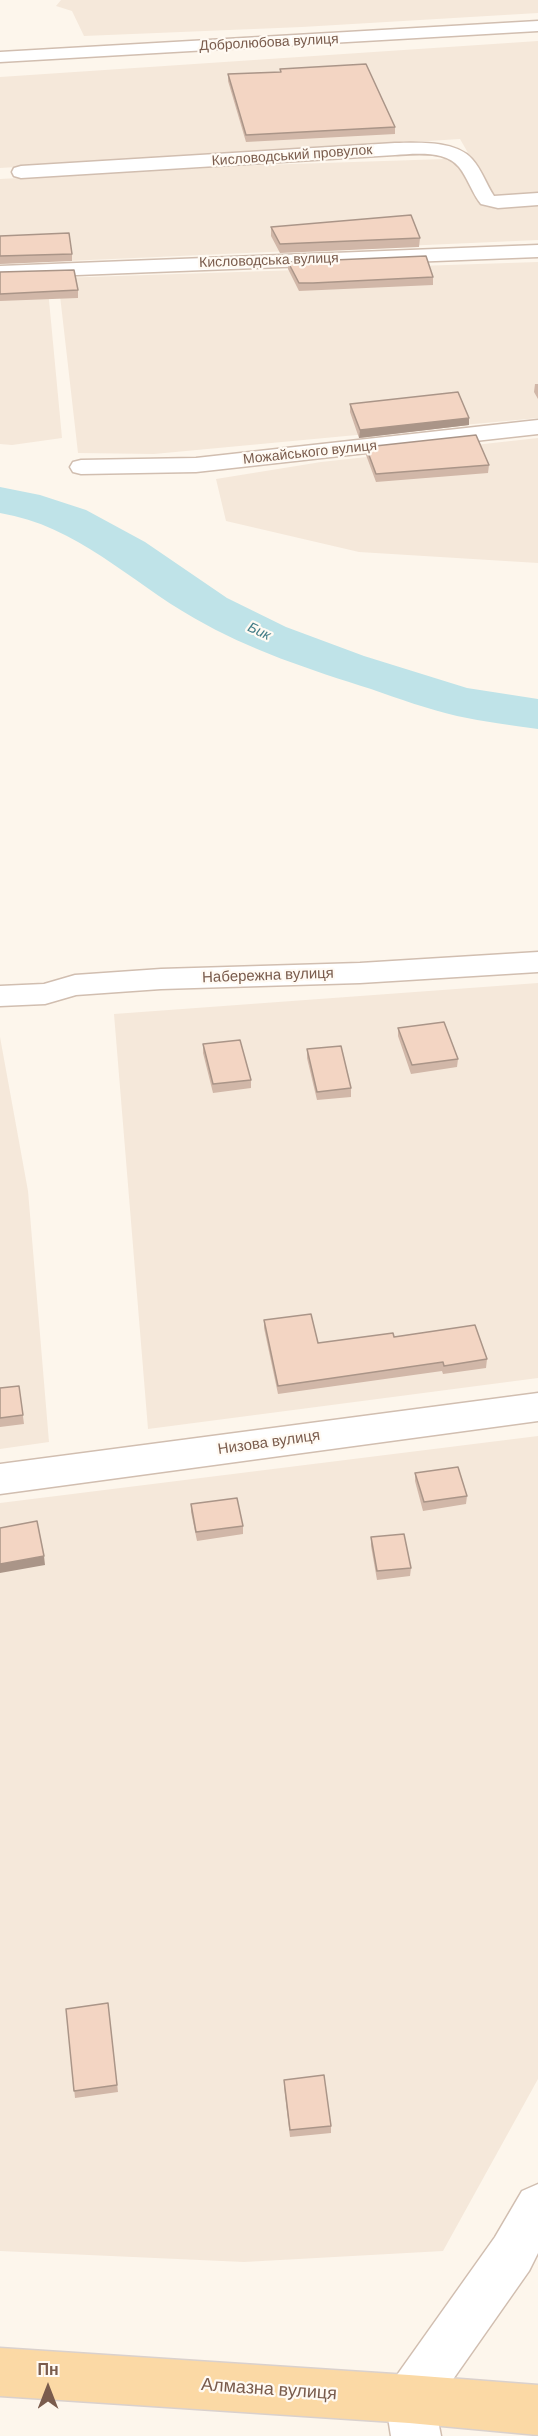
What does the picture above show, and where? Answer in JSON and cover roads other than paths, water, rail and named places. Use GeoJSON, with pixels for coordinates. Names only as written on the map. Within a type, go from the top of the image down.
{"type":"FeatureCollection","features":[{"type":"Feature","properties":{"kind":"main road","name":"Алмазна вулиця"},"geometry":{"type":"LineString","coordinates":[[0,2372],[413,2418],[538,2410]]}},
{"type":"Feature","properties":{"kind":"street","name":"Добролюбова вулиця"},"geometry":{"type":"LineString","coordinates":[[0,57],[538,26]]}},
{"type":"Feature","properties":{"kind":"street","name":"Кисловодський провулок"},"geometry":{"type":"LineString","coordinates":[[21,172],[395,149],[425,150],[446,152],[463,159],[488,200],[498,202],[538,199]]}},
{"type":"Feature","properties":{"kind":"street","name":"Кисловодська вулиця"},"geometry":{"type":"LineString","coordinates":[[0,272],[538,251]]}},
{"type":"Feature","properties":{"kind":"street","name":"Можайського вулиця"},"geometry":{"type":"LineString","coordinates":[[81,467],[196,465],[538,428]]}},
{"type":"Feature","properties":{"kind":"street","name":"Набережна вулиця"},"geometry":{"type":"LineString","coordinates":[[0,996],[45,994],[75,986],[161,979],[360,974],[538,962]]}},
{"type":"Feature","properties":{"kind":"street","name":"Низова вулиця"},"geometry":{"type":"LineString","coordinates":[[0,1479],[538,1407]]}},
{"type":"Feature","properties":{"kind":"street"},"geometry":{"type":"LineString","coordinates":[[413,2418],[538,2207]]}},
{"type":"Feature","properties":{"kind":"waterway","name":"Бик"},"geometry":{"type":"LineString","coordinates":[[0,500],[24,504],[70,520],[129,552],[210,608],[269,637],[347,666],[460,702],[538,714]]}}]}
